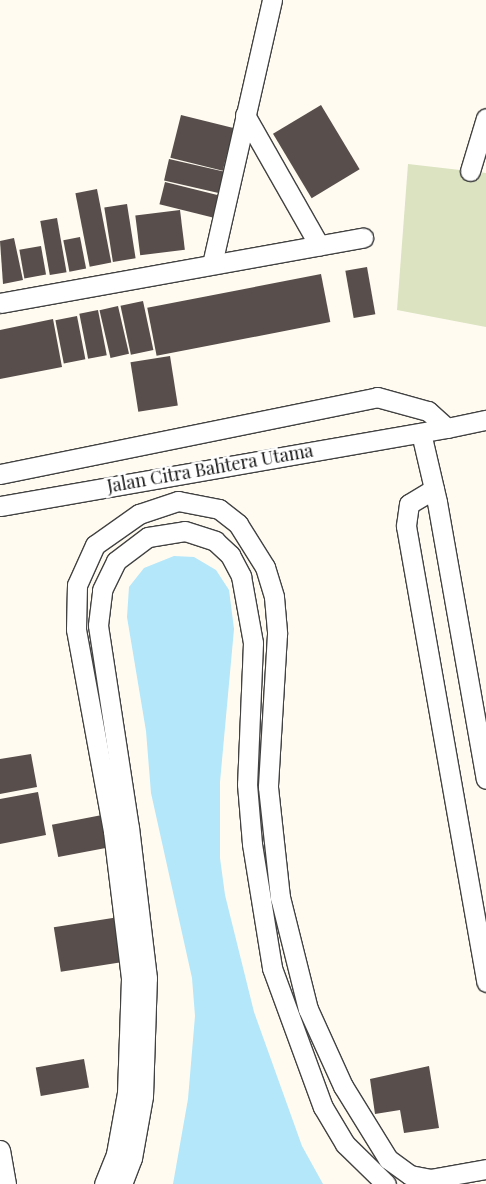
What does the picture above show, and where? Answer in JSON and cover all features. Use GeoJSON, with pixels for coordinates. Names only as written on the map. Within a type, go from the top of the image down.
{"type":"FeatureCollection","features":[{"type":"Feature","properties":{"kind":"street"},"geometry":{"type":"LineString","coordinates":[[212,264],[272,0]]}},
{"type":"Feature","properties":{"kind":"street"},"geometry":{"type":"LineString","coordinates":[[245,115],[319,245]]}},
{"type":"Feature","properties":{"kind":"street"},"geometry":{"type":"LineString","coordinates":[[470,170],[486,118]]}},
{"type":"Feature","properties":{"kind":"street"},"geometry":{"type":"LineString","coordinates":[[0,303],[363,238]]}},
{"type":"Feature","properties":{"kind":"street","name":"Jalan Citra Bahtera Utama"},"geometry":{"type":"LineString","coordinates":[[0,474],[377,397],[413,405],[428,411],[447,428]]}},
{"type":"Feature","properties":{"kind":"street","name":"Jalan Citra Bahtera Utama"},"geometry":{"type":"LineString","coordinates":[[0,506],[383,436],[421,433],[486,420]]}},
{"type":"Feature","properties":{"kind":"street"},"geometry":{"type":"LineString","coordinates":[[421,433],[434,489],[486,779]]}},
{"type":"Feature","properties":{"kind":"street"},"geometry":{"type":"LineString","coordinates":[[434,489],[409,504],[406,526],[486,982]]}},
{"type":"Feature","properties":{"kind":"street"},"geometry":{"type":"LineString","coordinates":[[104,1184],[116,1154],[127,1094],[131,978],[113,831],[76,629],[77,585],[94,545],[139,514],[178,501],[219,509],[238,524],[265,566],[270,582],[277,634],[268,787],[280,897],[308,1009],[343,1086],[388,1158],[410,1175],[430,1179],[486,1169]]}},
{"type":"Feature","properties":{"kind":"street"},"geometry":{"type":"LineString","coordinates":[[122,1184],[132,1158],[143,1096],[147,978],[129,828],[98,625],[102,590],[116,561],[148,538],[185,531],[215,541],[230,555],[241,576],[252,643],[247,784],[252,844],[272,968],[323,1107],[345,1144],[372,1175],[386,1184]]}},
{"type":"Feature","properties":{"kind":"street"},"geometry":{"type":"LineString","coordinates":[[0,1150],[6,1184]]}},
{"type":"Feature","properties":{"kind":"green space"},"geometry":{"type":"Polygon","coordinates":[[[408,164],[486,173],[486,327],[397,310],[408,164]]]}},
{"type":"Feature","properties":{"kind":"water"},"geometry":{"type":"Polygon","coordinates":[[[174,556],[194,557],[216,570],[229,590],[234,629],[220,782],[220,858],[225,895],[254,1012],[302,1146],[323,1184],[173,1184],[188,1099],[195,1016],[192,978],[151,793],[146,731],[127,617],[129,587],[144,568],[174,556]]]}},
{"type":"Feature","properties":{"kind":"building"},"geometry":{"type":"Polygon","coordinates":[[[321,105],[360,169],[312,198],[273,134],[321,105]]]}},
{"type":"Feature","properties":{"kind":"building"},"geometry":{"type":"Polygon","coordinates":[[[181,115],[233,128],[223,171],[170,158],[181,115]]]}},
{"type":"Feature","properties":{"kind":"building"},"geometry":{"type":"Polygon","coordinates":[[[169,159],[225,172],[220,193],[164,180],[169,159]]]}},
{"type":"Feature","properties":{"kind":"building"},"geometry":{"type":"Polygon","coordinates":[[[165,182],[219,196],[214,218],[159,204],[165,182]]]}},
{"type":"Feature","properties":{"kind":"building"},"geometry":{"type":"Polygon","coordinates":[[[97,189],[111,263],[90,267],[75,193],[97,189]]]}},
{"type":"Feature","properties":{"kind":"building"},"geometry":{"type":"Polygon","coordinates":[[[127,204],[136,258],[113,262],[104,208],[127,204]]]}},
{"type":"Feature","properties":{"kind":"building"},"geometry":{"type":"Polygon","coordinates":[[[180,210],[185,250],[140,255],[135,215],[180,210]]]}},
{"type":"Feature","properties":{"kind":"building"},"geometry":{"type":"Polygon","coordinates":[[[57,218],[67,272],[50,275],[40,221],[57,218]]]}},
{"type":"Feature","properties":{"kind":"building"},"geometry":{"type":"Polygon","coordinates":[[[80,237],[86,268],[69,272],[63,240],[80,237]]]}},
{"type":"Feature","properties":{"kind":"building"},"geometry":{"type":"Polygon","coordinates":[[[14,238],[23,280],[3,284],[0,241],[14,238]]]}},
{"type":"Feature","properties":{"kind":"building"},"geometry":{"type":"Polygon","coordinates":[[[41,246],[46,275],[24,278],[19,250],[41,246]]]}},
{"type":"Feature","properties":{"kind":"building"},"geometry":{"type":"Polygon","coordinates":[[[367,267],[375,314],[354,318],[345,271],[367,267]]]}},
{"type":"Feature","properties":{"kind":"building"},"geometry":{"type":"Polygon","coordinates":[[[321,274],[330,322],[157,356],[147,308],[321,274]]]}},
{"type":"Feature","properties":{"kind":"building"},"geometry":{"type":"Polygon","coordinates":[[[143,301],[153,350],[131,355],[121,306],[143,301]]]}},
{"type":"Feature","properties":{"kind":"building"},"geometry":{"type":"Polygon","coordinates":[[[118,306],[129,354],[111,358],[99,310],[118,306]]]}},
{"type":"Feature","properties":{"kind":"building"},"geometry":{"type":"Polygon","coordinates":[[[98,310],[107,355],[88,359],[79,314],[98,310]]]}},
{"type":"Feature","properties":{"kind":"building"},"geometry":{"type":"Polygon","coordinates":[[[77,316],[85,359],[64,363],[55,320],[77,316]]]}},
{"type":"Feature","properties":{"kind":"building"},"geometry":{"type":"Polygon","coordinates":[[[53,319],[62,367],[0,379],[0,330],[53,319]]]}},
{"type":"Feature","properties":{"kind":"building"},"geometry":{"type":"Polygon","coordinates":[[[170,356],[178,405],[138,412],[130,362],[170,356]]]}},
{"type":"Feature","properties":{"kind":"building"},"geometry":{"type":"Polygon","coordinates":[[[31,754],[37,787],[0,794],[0,759],[31,754]]]}},
{"type":"Feature","properties":{"kind":"building"},"geometry":{"type":"Polygon","coordinates":[[[38,792],[46,835],[0,844],[0,799],[38,792]]]}},
{"type":"Feature","properties":{"kind":"building"},"geometry":{"type":"Polygon","coordinates":[[[102,815],[108,847],[58,857],[52,825],[102,815]]]}},
{"type":"Feature","properties":{"kind":"building"},"geometry":{"type":"Polygon","coordinates":[[[119,917],[126,961],[61,972],[54,927],[119,917]]]}},
{"type":"Feature","properties":{"kind":"building"},"geometry":{"type":"Polygon","coordinates":[[[84,1059],[89,1088],[41,1096],[36,1068],[84,1059]]]}},
{"type":"Feature","properties":{"kind":"building"},"geometry":{"type":"Polygon","coordinates":[[[429,1066],[439,1128],[404,1133],[400,1110],[375,1114],[370,1079],[429,1066]]]}}]}
